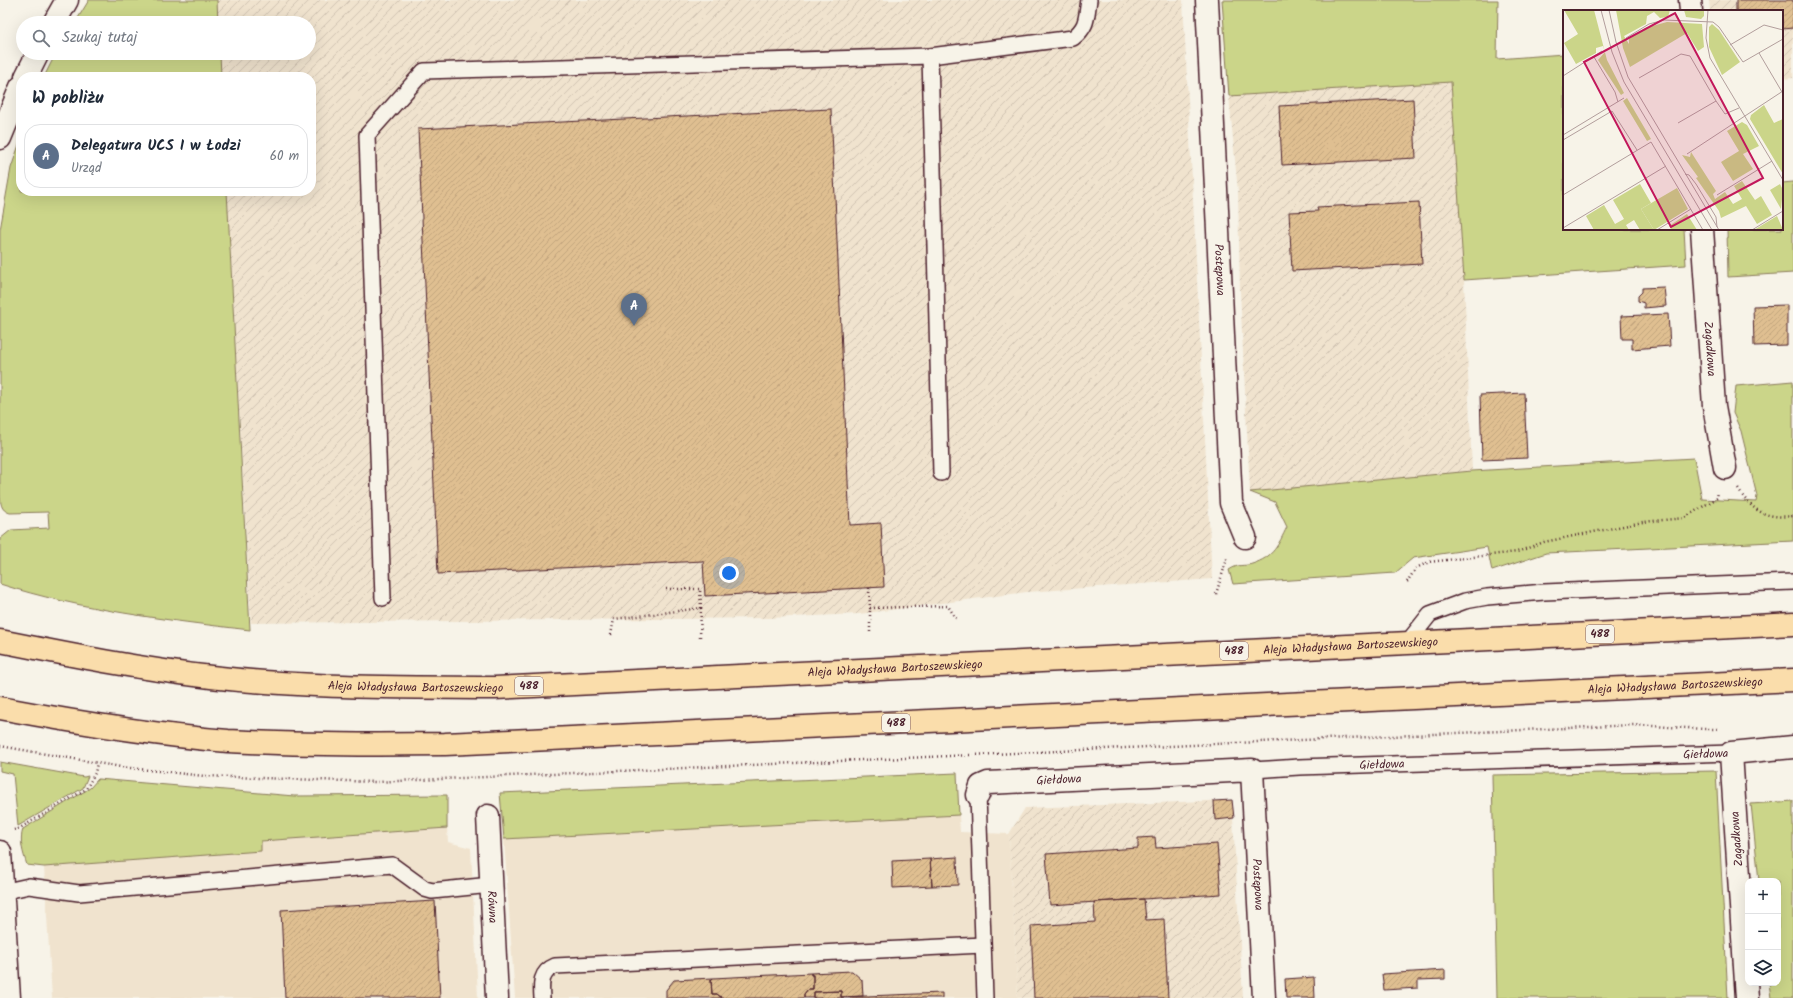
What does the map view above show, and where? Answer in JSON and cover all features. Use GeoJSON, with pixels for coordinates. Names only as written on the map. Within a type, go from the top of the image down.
{"type":"FeatureCollection","features":[{"type":"Feature","properties":{"kind":"main road","name":"Aleja Władysława Bartoszewskiego"},"geometry":{"type":"LineString","coordinates":[[0,641],[130,666],[211,677],[330,686],[487,688],[1793,624]]}},
{"type":"Feature","properties":{"kind":"main road","name":"Aleja Władysława Bartoszewskiego"},"geometry":{"type":"LineString","coordinates":[[0,708],[143,731],[226,740],[352,745],[414,745],[1793,680]]}},
{"type":"Feature","properties":{"kind":"street"},"geometry":{"type":"LineString","coordinates":[[58,16],[67,0]]}},
{"type":"Feature","properties":{"kind":"street","name":"Postępowa"},"geometry":{"type":"LineString","coordinates":[[1207,0],[1231,503],[1245,537]]}},
{"type":"Feature","properties":{"kind":"street"},"geometry":{"type":"LineString","coordinates":[[1690,0],[1691,10]]}},
{"type":"Feature","properties":{"kind":"street"},"geometry":{"type":"LineString","coordinates":[[28,72],[34,60]]}},
{"type":"Feature","properties":{"kind":"street"},"geometry":{"type":"LineString","coordinates":[[0,138],[16,99]]}},
{"type":"Feature","properties":{"kind":"street","name":"Zagadkowa"},"geometry":{"type":"LineString","coordinates":[[1702,230],[1714,406],[1725,468]]}},
{"type":"Feature","properties":{"kind":"street","name":"Giełdowa"},"geometry":{"type":"LineString","coordinates":[[1731,753],[1793,747]]}},
{"type":"Feature","properties":{"kind":"street","name":"Zagadkowa"},"geometry":{"type":"LineString","coordinates":[[1731,753],[1747,998]]}},
{"type":"Feature","properties":{"kind":"street","name":"Postępowa"},"geometry":{"type":"LineString","coordinates":[[1252,770],[1264,998]]}},
{"type":"Feature","properties":{"kind":"street","name":"Giełdowa"},"geometry":{"type":"LineString","coordinates":[[978,795],[981,786],[988,783],[1252,770]]}},
{"type":"Feature","properties":{"kind":"street","name":"Równa"},"geometry":{"type":"LineString","coordinates":[[488,816],[497,998]]}},
{"type":"Feature","properties":{"kind":"street"},"geometry":{"type":"LineString","coordinates":[[0,852],[9,998]]}},
{"type":"Feature","properties":{"kind":"lane"},"geometry":{"type":"LineString","coordinates":[[383,598],[367,135],[424,72],[930,56],[1073,38],[1086,24],[1088,0]]}},
{"type":"Feature","properties":{"kind":"lane"},"geometry":{"type":"LineString","coordinates":[[930,56],[941,473]]}},
{"type":"Feature","properties":{"kind":"lane"},"geometry":{"type":"LineString","coordinates":[[1407,643],[1430,614],[1465,601],[1487,597],[1552,592],[1793,582]]}},
{"type":"Feature","properties":{"kind":"lane","name":"Giełdowa"},"geometry":{"type":"LineString","coordinates":[[1252,770],[1299,767],[1731,753]]}},
{"type":"Feature","properties":{"kind":"lane"},"geometry":{"type":"LineString","coordinates":[[978,795],[985,998]]}},
{"type":"Feature","properties":{"kind":"lane"},"geometry":{"type":"LineString","coordinates":[[2,892],[29,886],[79,893],[392,865],[425,889],[432,891],[491,885]]}},
{"type":"Feature","properties":{"kind":"lane"},"geometry":{"type":"LineString","coordinates":[[542,998],[542,976],[548,968],[555,966],[983,944]]}},
{"type":"Feature","properties":{"kind":"path"},"geometry":{"type":"LineString","coordinates":[[1725,468],[1744,499],[1758,512],[1781,517],[1793,516]]}},
{"type":"Feature","properties":{"kind":"path"},"geometry":{"type":"LineString","coordinates":[[1407,582],[1416,568],[1429,562],[1517,552],[1544,542],[1635,524],[1684,518],[1717,498],[1725,468]]}},
{"type":"Feature","properties":{"kind":"path"},"geometry":{"type":"LineString","coordinates":[[869,588],[870,632]]}},
{"type":"Feature","properties":{"kind":"path"},"geometry":{"type":"LineString","coordinates":[[665,589],[700,589],[700,637]]}},
{"type":"Feature","properties":{"kind":"path"},"geometry":{"type":"LineString","coordinates":[[870,608],[948,606],[957,620]]}},
{"type":"Feature","properties":{"kind":"path"},"geometry":{"type":"LineString","coordinates":[[611,635],[614,619],[701,608]]}},
{"type":"Feature","properties":{"kind":"path"},"geometry":{"type":"LineString","coordinates":[[0,746],[96,763],[204,776],[375,782],[1626,725],[1704,729],[1726,728]]}},
{"type":"Feature","properties":{"kind":"path"},"geometry":{"type":"LineString","coordinates":[[11,831],[20,828],[86,789],[95,773],[96,763]]}},
{"type":"Feature","properties":{"kind":"shaded area"},"geometry":{"type":"Polygon","coordinates":[[[217,0],[1183,0],[1212,579],[1027,592],[859,614],[769,618],[251,623],[227,196],[316,196],[316,72],[221,72],[220,60],[316,60],[316,16],[218,16],[217,0]]]}},
{"type":"Feature","properties":{"kind":"shaded area"},"geometry":{"type":"Polygon","coordinates":[[[1709,0],[1793,0],[1793,78],[1783,79],[1783,10],[1710,10],[1709,0]]]}},
{"type":"Feature","properties":{"kind":"shaded area"},"geometry":{"type":"Polygon","coordinates":[[[1451,82],[1464,280],[1472,471],[1250,492],[1240,291],[1238,192],[1229,96],[1451,82]]]}},
{"type":"Feature","properties":{"kind":"shaded area"},"geometry":{"type":"Polygon","coordinates":[[[1232,800],[1243,998],[1018,998],[1009,834],[1025,808],[1232,800]]]}},
{"type":"Feature","properties":{"kind":"shaded area"},"geometry":{"type":"Polygon","coordinates":[[[959,815],[960,832],[1009,834],[1018,998],[515,998],[504,839],[959,815]]]}},
{"type":"Feature","properties":{"kind":"shaded area"},"geometry":{"type":"Polygon","coordinates":[[[447,828],[448,842],[471,848],[478,998],[52,998],[44,867],[260,851],[261,841],[447,828]]]}},
{"type":"Feature","properties":{"kind":"green space"},"geometry":{"type":"Polygon","coordinates":[[[89,0],[217,0],[218,16],[79,16],[89,0]]]}},
{"type":"Feature","properties":{"kind":"green space"},"geometry":{"type":"Polygon","coordinates":[[[1222,0],[1498,0],[1497,59],[1563,54],[1563,230],[1684,230],[1686,265],[1464,280],[1451,82],[1229,96],[1222,0]]]}},
{"type":"Feature","properties":{"kind":"green space"},"geometry":{"type":"Polygon","coordinates":[[[52,60],[220,60],[221,72],[46,72],[52,60]]]}},
{"type":"Feature","properties":{"kind":"green space"},"geometry":{"type":"Polygon","coordinates":[[[16,154],[16,196],[227,196],[250,630],[124,613],[61,601],[0,584],[0,539],[11,530],[49,528],[48,512],[7,512],[4,510],[1,503],[0,494],[0,230],[11,168],[16,154]]]}},
{"type":"Feature","properties":{"kind":"green space"},"geometry":{"type":"Polygon","coordinates":[[[1793,182],[1793,273],[1728,277],[1727,230],[1783,230],[1783,183],[1793,182]]]}},
{"type":"Feature","properties":{"kind":"green space"},"geometry":{"type":"Polygon","coordinates":[[[1793,381],[1793,541],[1546,553],[1492,571],[1487,547],[1413,558],[1395,573],[1233,584],[1229,570],[1238,566],[1252,564],[1265,558],[1278,545],[1287,527],[1275,502],[1250,492],[1472,471],[1694,458],[1702,499],[1756,502],[1757,496],[1741,431],[1733,413],[1736,386],[1793,381]]]}},
{"type":"Feature","properties":{"kind":"green space"},"geometry":{"type":"Polygon","coordinates":[[[0,762],[84,777],[88,776],[83,788],[18,826],[13,774],[0,771],[0,762]]]}},
{"type":"Feature","properties":{"kind":"green space"},"geometry":{"type":"Polygon","coordinates":[[[1716,771],[1728,998],[1497,998],[1492,775],[1716,771]]]}},
{"type":"Feature","properties":{"kind":"green space"},"geometry":{"type":"Polygon","coordinates":[[[957,773],[959,815],[504,839],[500,793],[957,773]]]}},
{"type":"Feature","properties":{"kind":"green space"},"geometry":{"type":"Polygon","coordinates":[[[98,779],[294,796],[447,795],[447,828],[261,841],[261,851],[44,867],[27,865],[21,842],[23,829],[90,788],[98,779]]]}},
{"type":"Feature","properties":{"kind":"green space"},"geometry":{"type":"Polygon","coordinates":[[[1793,801],[1793,998],[1771,998],[1769,986],[1781,986],[1781,878],[1759,878],[1751,804],[1793,801]]]}},
{"type":"Feature","properties":{"kind":"building"},"geometry":{"type":"Polygon","coordinates":[[[1736,0],[1793,0],[1793,28],[1783,29],[1783,10],[1736,10],[1736,0]]]}},
{"type":"Feature","properties":{"kind":"building"},"geometry":{"type":"Polygon","coordinates":[[[1413,99],[1416,158],[1282,165],[1279,106],[1413,99]]]}},
{"type":"Feature","properties":{"kind":"building"},"geometry":{"type":"Polygon","coordinates":[[[831,109],[850,525],[881,523],[884,587],[705,596],[703,561],[438,574],[418,129],[831,109]]]}},
{"type":"Feature","properties":{"kind":"building"},"geometry":{"type":"Polygon","coordinates":[[[1419,202],[1422,264],[1292,271],[1289,212],[1318,211],[1317,207],[1419,202]]]}},
{"type":"Feature","properties":{"kind":"building"},"geometry":{"type":"Polygon","coordinates":[[[1664,287],[1666,306],[1644,308],[1644,303],[1638,301],[1638,296],[1642,292],[1642,288],[1664,287]]]}},
{"type":"Feature","properties":{"kind":"building"},"geometry":{"type":"Polygon","coordinates":[[[1787,305],[1787,345],[1754,346],[1753,306],[1787,305]]]}},
{"type":"Feature","properties":{"kind":"building"},"geometry":{"type":"Polygon","coordinates":[[[1668,314],[1670,346],[1632,349],[1632,339],[1622,339],[1621,316],[1668,314]]]}},
{"type":"Feature","properties":{"kind":"building"},"geometry":{"type":"Polygon","coordinates":[[[1524,393],[1527,458],[1482,460],[1480,395],[1524,393]]]}},
{"type":"Feature","properties":{"kind":"building"},"geometry":{"type":"Polygon","coordinates":[[[1232,800],[1234,818],[1215,820],[1214,801],[1232,800]]]}},
{"type":"Feature","properties":{"kind":"building"},"geometry":{"type":"Polygon","coordinates":[[[1155,837],[1156,848],[1217,844],[1221,894],[1050,905],[1046,854],[1138,848],[1138,838],[1155,837]]]}},
{"type":"Feature","properties":{"kind":"building"},"geometry":{"type":"Polygon","coordinates":[[[957,857],[958,885],[932,886],[930,859],[957,857]]]}},
{"type":"Feature","properties":{"kind":"building"},"geometry":{"type":"Polygon","coordinates":[[[930,859],[932,886],[893,888],[892,861],[930,859]]]}},
{"type":"Feature","properties":{"kind":"building"},"geometry":{"type":"Polygon","coordinates":[[[1144,899],[1146,920],[1164,919],[1168,998],[1034,998],[1031,926],[1095,922],[1094,902],[1144,899]]]}},
{"type":"Feature","properties":{"kind":"building"},"geometry":{"type":"Polygon","coordinates":[[[435,901],[440,998],[285,998],[281,910],[435,901]]]}},
{"type":"Feature","properties":{"kind":"building"},"geometry":{"type":"Polygon","coordinates":[[[1445,970],[1445,979],[1418,980],[1418,988],[1384,990],[1382,974],[1445,970]]]}},
{"type":"Feature","properties":{"kind":"building"},"geometry":{"type":"Polygon","coordinates":[[[852,971],[862,980],[863,996],[841,997],[841,991],[814,992],[814,998],[804,998],[804,994],[808,989],[813,989],[813,975],[811,975],[811,973],[852,971]]]}},
{"type":"Feature","properties":{"kind":"building"},"geometry":{"type":"Polygon","coordinates":[[[811,973],[811,975],[813,975],[813,989],[808,989],[804,994],[804,998],[722,998],[717,994],[712,994],[711,980],[713,978],[811,973]]]}},
{"type":"Feature","properties":{"kind":"building"},"geometry":{"type":"Polygon","coordinates":[[[1314,977],[1315,998],[1286,998],[1285,979],[1314,977]]]}},
{"type":"Feature","properties":{"kind":"building"},"geometry":{"type":"Polygon","coordinates":[[[713,978],[711,980],[712,994],[717,994],[722,998],[666,998],[666,990],[674,980],[713,978]]]}},
{"type":"Feature","properties":{"kind":"building"},"geometry":{"type":"Polygon","coordinates":[[[841,991],[841,997],[942,993],[942,998],[814,998],[814,992],[841,991]]]}},
{"type":"Feature","properties":{"kind":"place","name":"Delegatura UCS I w Łodzi"},"geometry":{"type":"Point","coordinates":[634,326]}}]}
